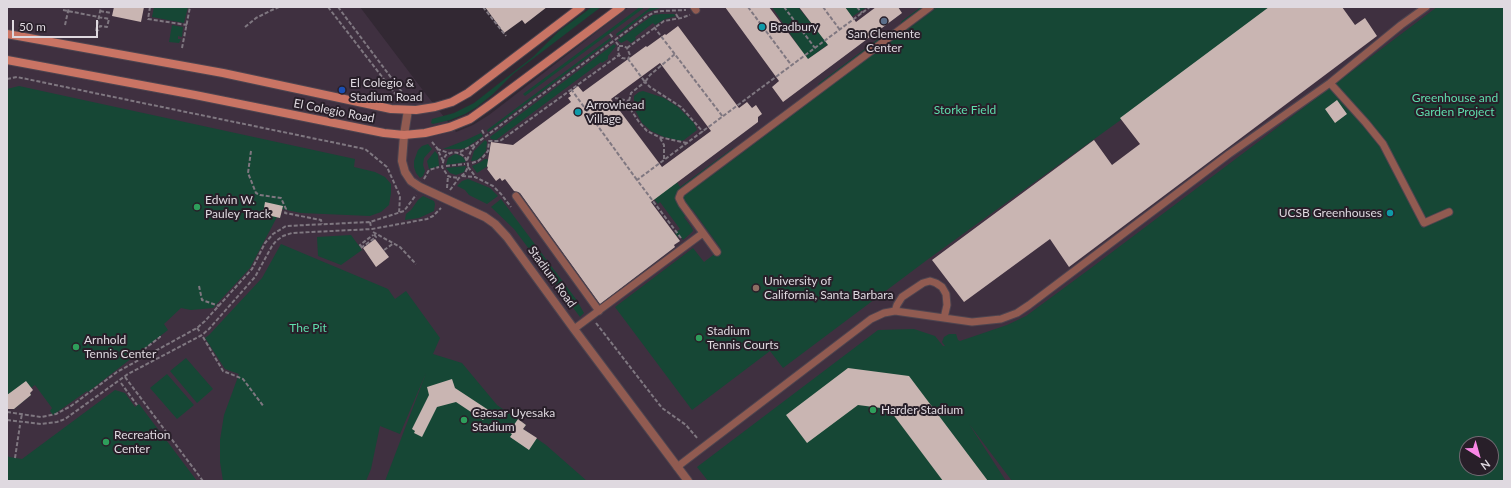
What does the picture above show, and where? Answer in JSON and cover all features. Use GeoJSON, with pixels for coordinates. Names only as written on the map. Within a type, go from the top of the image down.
{"type":"FeatureCollection","features":[{"type":"Feature","properties":{"kind":"main road","name":"El Colegio Road"},"geometry":{"type":"LineString","coordinates":[[7,34],[222,73],[391,109],[408,110],[435,107],[452,102],[468,93],[581,7]]}},
{"type":"Feature","properties":{"kind":"main road","name":"El Colegio Road"},"geometry":{"type":"LineString","coordinates":[[7,60],[194,95],[384,134],[404,135],[425,133],[450,127],[470,118],[621,7]]}},
{"type":"Feature","properties":{"kind":"main road"},"geometry":{"type":"LineString","coordinates":[[7,66],[32,65]]}},
{"type":"Feature","properties":{"kind":"street","name":"Stadium Road"},"geometry":{"type":"LineString","coordinates":[[408,110],[402,161],[405,172],[411,181],[420,187],[485,217],[495,224],[507,237],[688,481]]}},
{"type":"Feature","properties":{"kind":"lane"},"geometry":{"type":"LineString","coordinates":[[717,252],[682,204],[679,198],[681,193],[930,7]]}},
{"type":"Feature","properties":{"kind":"lane"},"geometry":{"type":"LineString","coordinates":[[677,467],[871,319],[884,313],[895,311],[972,322],[1002,319],[1017,313],[1030,305],[1229,154],[1330,83],[1401,25],[1426,7]]}},
{"type":"Feature","properties":{"kind":"lane"},"geometry":{"type":"LineString","coordinates":[[1330,83],[1383,144],[1424,223],[1449,212]]}},
{"type":"Feature","properties":{"kind":"lane"},"geometry":{"type":"LineString","coordinates":[[516,196],[599,311]]}},
{"type":"Feature","properties":{"kind":"lane"},"geometry":{"type":"LineString","coordinates":[[574,329],[703,233]]}},
{"type":"Feature","properties":{"kind":"lane"},"geometry":{"type":"LineString","coordinates":[[895,311],[902,297],[923,283],[930,281],[942,287],[946,294],[947,305],[944,318]]}},
{"type":"Feature","properties":{"kind":"path"},"geometry":{"type":"LineString","coordinates":[[65,25],[69,7]]}},
{"type":"Feature","properties":{"kind":"path"},"geometry":{"type":"LineString","coordinates":[[63,10],[99,17],[109,19],[107,27],[100,26],[97,31],[99,17],[101,7]]}},
{"type":"Feature","properties":{"kind":"path"},"geometry":{"type":"LineString","coordinates":[[150,7],[148,19],[187,25]]}},
{"type":"Feature","properties":{"kind":"path"},"geometry":{"type":"LineString","coordinates":[[182,48],[190,7]]}},
{"type":"Feature","properties":{"kind":"path"},"geometry":{"type":"LineString","coordinates":[[245,27],[256,18],[279,7]]}},
{"type":"Feature","properties":{"kind":"path"},"geometry":{"type":"LineString","coordinates":[[328,7],[399,99]]}},
{"type":"Feature","properties":{"kind":"path"},"geometry":{"type":"LineString","coordinates":[[338,7],[408,100]]}},
{"type":"Feature","properties":{"kind":"path"},"geometry":{"type":"LineString","coordinates":[[483,7],[506,36]]}},
{"type":"Feature","properties":{"kind":"path"},"geometry":{"type":"LineString","coordinates":[[748,7],[792,66]]}},
{"type":"Feature","properties":{"kind":"path"},"geometry":{"type":"LineString","coordinates":[[784,7],[815,48]]}},
{"type":"Feature","properties":{"kind":"path"},"geometry":{"type":"LineString","coordinates":[[823,7],[840,30]]}},
{"type":"Feature","properties":{"kind":"path"},"geometry":{"type":"LineString","coordinates":[[857,7],[862,13]]}},
{"type":"Feature","properties":{"kind":"path"},"geometry":{"type":"LineString","coordinates":[[637,180],[870,7]]}},
{"type":"Feature","properties":{"kind":"path"},"geometry":{"type":"LineString","coordinates":[[627,48],[664,21],[679,19],[693,9]]}},
{"type":"Feature","properties":{"kind":"path"},"geometry":{"type":"LineString","coordinates":[[462,176],[475,177],[468,167],[467,160],[471,151],[478,142],[647,16],[655,12],[693,9]]}},
{"type":"Feature","properties":{"kind":"path"},"geometry":{"type":"LineString","coordinates":[[100,11],[111,13]]}},
{"type":"Feature","properties":{"kind":"path"},"geometry":{"type":"LineString","coordinates":[[676,14],[679,19]]}},
{"type":"Feature","properties":{"kind":"path"},"geometry":{"type":"LineString","coordinates":[[654,27],[723,117]]}},
{"type":"Feature","properties":{"kind":"path"},"geometry":{"type":"LineString","coordinates":[[610,34],[613,38]]}},
{"type":"Feature","properties":{"kind":"path"},"geometry":{"type":"LineString","coordinates":[[616,42],[619,46],[619,55],[622,58],[628,59],[650,88],[681,107],[703,132]]}},
{"type":"Feature","properties":{"kind":"path"},"geometry":{"type":"LineString","coordinates":[[619,46],[624,46],[627,48],[630,55],[628,59]]}},
{"type":"Feature","properties":{"kind":"path"},"geometry":{"type":"LineString","coordinates":[[675,54],[650,74],[645,82],[631,93],[629,101],[639,122],[647,130],[659,137],[687,143]]}},
{"type":"Feature","properties":{"kind":"path"},"geometry":{"type":"LineString","coordinates":[[472,163],[484,157],[488,151],[488,140],[500,141],[619,55]]}},
{"type":"Feature","properties":{"kind":"path"},"geometry":{"type":"LineString","coordinates":[[7,78],[17,77],[365,148],[387,167],[400,196],[399,214]]}},
{"type":"Feature","properties":{"kind":"path"},"geometry":{"type":"LineString","coordinates":[[571,89],[686,246]]}},
{"type":"Feature","properties":{"kind":"path"},"geometry":{"type":"LineString","coordinates":[[615,98],[629,101]]}},
{"type":"Feature","properties":{"kind":"path"},"geometry":{"type":"LineString","coordinates":[[482,130],[484,134]]}},
{"type":"Feature","properties":{"kind":"path"},"geometry":{"type":"LineString","coordinates":[[659,137],[664,145],[664,160]]}},
{"type":"Feature","properties":{"kind":"path"},"geometry":{"type":"LineString","coordinates":[[432,142],[437,148],[443,162]]}},
{"type":"Feature","properties":{"kind":"path"},"geometry":{"type":"LineString","coordinates":[[437,148],[449,153],[459,153],[478,142]]}},
{"type":"Feature","properties":{"kind":"path"},"geometry":{"type":"LineString","coordinates":[[250,151],[248,173],[256,193],[281,198],[286,209],[285,213],[322,220],[322,224]]}},
{"type":"Feature","properties":{"kind":"path"},"geometry":{"type":"LineString","coordinates":[[449,153],[446,155],[443,162],[443,170],[448,176],[459,178]]}},
{"type":"Feature","properties":{"kind":"path"},"geometry":{"type":"LineString","coordinates":[[459,153],[467,160]]}},
{"type":"Feature","properties":{"kind":"path"},"geometry":{"type":"LineString","coordinates":[[446,166],[465,164]]}},
{"type":"Feature","properties":{"kind":"path"},"geometry":{"type":"LineString","coordinates":[[424,180],[429,170],[439,167]]}},
{"type":"Feature","properties":{"kind":"path"},"geometry":{"type":"LineString","coordinates":[[450,191],[468,167]]}},
{"type":"Feature","properties":{"kind":"path"},"geometry":{"type":"LineString","coordinates":[[446,190],[448,176]]}},
{"type":"Feature","properties":{"kind":"path"},"geometry":{"type":"LineString","coordinates":[[9,409],[8,412],[41,417],[56,414],[71,406],[114,373],[197,328],[219,306],[252,268],[265,243],[273,234],[286,226],[370,222],[399,214],[408,208],[417,194]]}},
{"type":"Feature","properties":{"kind":"path"},"geometry":{"type":"LineString","coordinates":[[7,420],[41,424],[57,422],[72,415],[125,377],[196,338],[209,329],[255,277],[272,246],[283,236],[292,234],[372,229],[427,219],[438,212],[443,206]]}},
{"type":"Feature","properties":{"kind":"path"},"geometry":{"type":"LineString","coordinates":[[370,222],[371,227]]}},
{"type":"Feature","properties":{"kind":"path"},"geometry":{"type":"LineString","coordinates":[[373,233],[376,237],[361,247],[360,245],[373,233]]}},
{"type":"Feature","properties":{"kind":"path"},"geometry":{"type":"LineString","coordinates":[[373,233],[400,247],[416,264]]}},
{"type":"Feature","properties":{"kind":"path"},"geometry":{"type":"LineString","coordinates":[[384,250],[394,243]]}},
{"type":"Feature","properties":{"kind":"path"},"geometry":{"type":"LineString","coordinates":[[199,286],[202,300],[219,306]]}},
{"type":"Feature","properties":{"kind":"path"},"geometry":{"type":"LineString","coordinates":[[197,328],[200,332]]}},
{"type":"Feature","properties":{"kind":"path"},"geometry":{"type":"LineString","coordinates":[[141,358],[138,354],[160,336]]}},
{"type":"Feature","properties":{"kind":"path"},"geometry":{"type":"LineString","coordinates":[[203,337],[223,371],[243,379],[264,407]]}},
{"type":"Feature","properties":{"kind":"path"},"geometry":{"type":"LineString","coordinates":[[114,373],[117,377]]}},
{"type":"Feature","properties":{"kind":"path"},"geometry":{"type":"LineString","coordinates":[[125,377],[203,481]]}},
{"type":"Feature","properties":{"kind":"path"},"geometry":{"type":"LineString","coordinates":[[121,383],[137,405]]}},
{"type":"Feature","properties":{"kind":"path"},"geometry":{"type":"LineString","coordinates":[[21,418],[22,414]]}},
{"type":"Feature","properties":{"kind":"path"},"geometry":{"type":"LineString","coordinates":[[15,458],[20,425]]}},
{"type":"Feature","properties":{"kind":"shaded area","name":"University of California, Santa Barbara"},"geometry":{"type":"Polygon","coordinates":[[[7,7],[360,7],[456,132],[473,125],[489,115],[629,7],[1504,7],[1504,481],[7,481],[7,7]]]}},
{"type":"Feature","properties":{"kind":"green space"},"geometry":{"type":"Polygon","coordinates":[[[154,7],[188,7],[184,23],[152,17],[154,7]]]}},
{"type":"Feature","properties":{"kind":"green space"},"geometry":{"type":"Polygon","coordinates":[[[592,7],[601,7],[513,74],[493,94],[477,107],[450,120],[433,124],[431,123],[432,119],[454,113],[474,103],[534,56],[559,31],[592,7]]]}},
{"type":"Feature","properties":{"kind":"green space"},"geometry":{"type":"Polygon","coordinates":[[[640,7],[645,7],[525,96],[523,94],[640,7]]]}},
{"type":"Feature","properties":{"kind":"green space"},"geometry":{"type":"Polygon","coordinates":[[[651,7],[669,8],[660,8],[648,12],[617,36],[616,34],[651,7]]]}},
{"type":"Feature","properties":{"kind":"green space"},"geometry":{"type":"Polygon","coordinates":[[[772,7],[798,7],[820,34],[831,26],[838,37],[796,68],[799,47],[772,7]]]}},
{"type":"Feature","properties":{"kind":"green space"},"geometry":{"type":"Polygon","coordinates":[[[845,7],[867,7],[850,18],[845,7]]]}},
{"type":"Feature","properties":{"kind":"green space","name":"Storke Field"},"geometry":{"type":"Polygon","coordinates":[[[921,7],[937,7],[874,55],[938,7],[1277,7],[927,260],[783,368],[770,351],[692,410],[615,307],[693,248],[704,262],[721,249],[692,209],[684,217],[693,231],[683,240],[680,236],[678,237],[675,233],[680,229],[660,202],[658,204],[642,184],[677,182],[680,187],[733,148],[738,155],[697,187],[823,92],[818,84],[885,34],[899,26],[902,21],[921,7]]]}},
{"type":"Feature","properties":{"kind":"green space","name":"Greenhouse and Garden Project"},"geometry":{"type":"Polygon","coordinates":[[[1437,7],[1504,7],[1504,481],[1012,481],[969,424],[1006,481],[708,481],[697,467],[878,330],[914,329],[935,336],[943,346],[945,346],[942,342],[944,337],[949,334],[956,334],[958,340],[960,341],[1007,325],[1026,316],[1437,7]]]}},
{"type":"Feature","properties":{"kind":"green space"},"geometry":{"type":"Polygon","coordinates":[[[674,14],[676,16],[665,19],[655,25],[653,23],[635,37],[636,39],[631,43],[627,40],[621,43],[618,40],[653,15],[674,14]]]}},
{"type":"Feature","properties":{"kind":"green space"},"geometry":{"type":"Polygon","coordinates":[[[172,25],[183,27],[182,37],[178,36],[178,39],[181,39],[179,43],[169,42],[172,25]]]}},
{"type":"Feature","properties":{"kind":"green space"},"geometry":{"type":"Polygon","coordinates":[[[610,38],[611,40],[488,132],[487,130],[610,38]]]}},
{"type":"Feature","properties":{"kind":"green space"},"geometry":{"type":"Polygon","coordinates":[[[614,44],[616,46],[608,56],[608,59],[602,63],[601,62],[496,140],[491,139],[490,137],[614,44]]]}},
{"type":"Feature","properties":{"kind":"green space","name":"Edwin W. Pauley Track"},"geometry":{"type":"Polygon","coordinates":[[[19,86],[355,159],[354,167],[375,172],[385,177],[391,184],[389,205],[381,212],[370,216],[301,213],[282,209],[280,218],[277,217],[250,268],[213,308],[191,310],[181,308],[164,324],[168,330],[88,392],[87,391],[53,415],[50,411],[52,408],[35,385],[31,388],[31,395],[14,409],[7,409],[7,89],[19,86]]]}},
{"type":"Feature","properties":{"kind":"green space"},"geometry":{"type":"Polygon","coordinates":[[[643,91],[664,98],[678,107],[694,123],[697,130],[681,141],[664,137],[651,131],[642,123],[634,108],[634,96],[643,91]]]}},
{"type":"Feature","properties":{"kind":"green space"},"geometry":{"type":"Polygon","coordinates":[[[481,133],[483,136],[466,148],[443,149],[466,140],[481,133]]]}},
{"type":"Feature","properties":{"kind":"green space"},"geometry":{"type":"Polygon","coordinates":[[[485,140],[487,142],[486,151],[477,160],[471,161],[474,151],[485,140]]]}},
{"type":"Feature","properties":{"kind":"green space"},"geometry":{"type":"Polygon","coordinates":[[[428,144],[432,149],[424,158],[423,165],[425,171],[423,176],[420,178],[416,173],[414,161],[418,150],[422,146],[428,144]]]}},
{"type":"Feature","properties":{"kind":"green space"},"geometry":{"type":"Polygon","coordinates":[[[435,151],[438,155],[439,166],[429,169],[427,161],[435,151]]]}},
{"type":"Feature","properties":{"kind":"green space"},"geometry":{"type":"Polygon","coordinates":[[[456,154],[463,157],[466,162],[446,165],[448,158],[456,154]]]}},
{"type":"Feature","properties":{"kind":"green space"},"geometry":{"type":"Polygon","coordinates":[[[487,159],[491,164],[477,173],[472,166],[487,159]]]}},
{"type":"Feature","properties":{"kind":"green space"},"geometry":{"type":"Polygon","coordinates":[[[466,166],[464,172],[456,175],[450,173],[446,168],[466,166]]]}},
{"type":"Feature","properties":{"kind":"green space"},"geometry":{"type":"Polygon","coordinates":[[[468,179],[490,188],[498,196],[487,204],[469,195],[465,190],[457,186],[462,181],[468,179]]]}},
{"type":"Feature","properties":{"kind":"green space"},"geometry":{"type":"Polygon","coordinates":[[[423,196],[434,201],[434,211],[419,218],[405,220],[406,214],[423,196]]]}},
{"type":"Feature","properties":{"kind":"green space"},"geometry":{"type":"Polygon","coordinates":[[[501,199],[576,299],[584,313],[580,317],[514,229],[491,207],[501,199]]]}},
{"type":"Feature","properties":{"kind":"green space"},"geometry":{"type":"Polygon","coordinates":[[[351,235],[362,250],[341,265],[318,256],[317,237],[351,235]]]}},
{"type":"Feature","properties":{"kind":"green space","name":"The Pit"},"geometry":{"type":"Polygon","coordinates":[[[281,244],[388,289],[395,299],[406,291],[440,338],[433,354],[462,363],[497,405],[526,425],[523,429],[546,445],[587,481],[385,481],[426,373],[400,434],[380,426],[371,469],[366,481],[223,481],[220,462],[220,440],[224,415],[239,374],[225,369],[205,338],[262,278],[281,244]]]}},
{"type":"Feature","properties":{"kind":"green space"},"geometry":{"type":"Polygon","coordinates":[[[186,358],[213,389],[197,403],[170,371],[186,358]]]}},
{"type":"Feature","properties":{"kind":"green space"},"geometry":{"type":"Polygon","coordinates":[[[167,374],[194,405],[177,419],[150,388],[167,374]]]}},
{"type":"Feature","properties":{"kind":"green space","name":"Recreation Center"},"geometry":{"type":"Polygon","coordinates":[[[115,390],[125,393],[135,407],[139,404],[197,481],[7,481],[7,455],[9,457],[22,459],[115,390]]]}},
{"type":"Feature","properties":{"kind":"building"},"geometry":{"type":"Polygon","coordinates":[[[114,7],[144,7],[141,22],[112,16],[114,7]]]}},
{"type":"Feature","properties":{"kind":"building"},"geometry":{"type":"Polygon","coordinates":[[[485,7],[547,7],[525,24],[522,20],[504,33],[485,7]]]}},
{"type":"Feature","properties":{"kind":"building"},"geometry":{"type":"Polygon","coordinates":[[[725,7],[769,7],[808,59],[828,45],[799,7],[845,7],[856,22],[876,7],[898,7],[902,13],[783,102],[772,87],[779,81],[725,7]]]}},
{"type":"Feature","properties":{"kind":"building"},"geometry":{"type":"Polygon","coordinates":[[[1269,7],[1342,7],[1355,25],[1365,18],[1377,36],[1069,267],[1050,239],[964,302],[932,260],[1094,140],[1112,165],[1140,144],[1120,118],[1269,7]]]}},
{"type":"Feature","properties":{"kind":"building"},"geometry":{"type":"Polygon","coordinates":[[[678,26],[739,108],[747,102],[752,108],[756,105],[762,114],[758,117],[758,122],[651,202],[680,241],[674,245],[675,247],[600,304],[520,193],[514,191],[505,179],[502,181],[500,178],[496,181],[487,169],[491,142],[513,145],[571,102],[568,98],[571,96],[569,93],[578,86],[583,92],[646,46],[647,47],[665,34],[666,35],[678,26]],[[660,63],[611,99],[662,167],[711,131],[660,63]]]}},
{"type":"Feature","properties":{"kind":"building"},"geometry":{"type":"Polygon","coordinates":[[[1337,100],[1347,114],[1335,123],[1325,109],[1337,100]]]}},
{"type":"Feature","properties":{"kind":"building"},"geometry":{"type":"Polygon","coordinates":[[[265,202],[283,206],[280,218],[263,214],[265,202]]]}},
{"type":"Feature","properties":{"kind":"building"},"geometry":{"type":"Polygon","coordinates":[[[375,239],[389,257],[376,267],[363,248],[375,239]]]}},
{"type":"Feature","properties":{"kind":"building"},"geometry":{"type":"Polygon","coordinates":[[[848,368],[909,376],[988,481],[943,481],[889,409],[858,405],[807,443],[786,415],[848,368]]]}},
{"type":"Feature","properties":{"kind":"building"},"geometry":{"type":"Polygon","coordinates":[[[452,379],[455,388],[490,411],[483,420],[456,402],[437,407],[422,437],[414,433],[415,431],[412,429],[429,395],[427,387],[452,379]]]}},
{"type":"Feature","properties":{"kind":"building"},"geometry":{"type":"Polygon","coordinates":[[[26,381],[33,390],[30,393],[31,395],[14,409],[7,409],[7,395],[26,381]]]}},
{"type":"Feature","properties":{"kind":"building"},"geometry":{"type":"Polygon","coordinates":[[[518,419],[526,425],[523,429],[537,438],[529,450],[510,437],[512,434],[509,432],[518,419]]]}},
{"type":"Feature","properties":{"kind":"place","name":"San Clemente Center"},"geometry":{"type":"Point","coordinates":[884,21]}},
{"type":"Feature","properties":{"kind":"place","name":"Bradbury"},"geometry":{"type":"Point","coordinates":[762,27]}},
{"type":"Feature","properties":{"kind":"place","name":"El Colegio & Stadium Road"},"geometry":{"type":"Point","coordinates":[342,90]}},
{"type":"Feature","properties":{"kind":"place","name":"Arrowhead Village"},"geometry":{"type":"Point","coordinates":[578,112]}},
{"type":"Feature","properties":{"kind":"place","name":"Edwin W. Pauley Track"},"geometry":{"type":"Point","coordinates":[197,207]}},
{"type":"Feature","properties":{"kind":"place","name":"UCSB Greenhouses"},"geometry":{"type":"Point","coordinates":[1390,213]}},
{"type":"Feature","properties":{"kind":"place","name":"University of California, Santa Barbara"},"geometry":{"type":"Point","coordinates":[756,288]}},
{"type":"Feature","properties":{"kind":"place","name":"Stadium Tennis Courts"},"geometry":{"type":"Point","coordinates":[699,338]}},
{"type":"Feature","properties":{"kind":"place","name":"Arnhold Tennis Center"},"geometry":{"type":"Point","coordinates":[76,347]}},
{"type":"Feature","properties":{"kind":"place","name":"Harder Stadium"},"geometry":{"type":"Point","coordinates":[873,410]}},
{"type":"Feature","properties":{"kind":"place","name":"Caesar Uyesaka Stadium"},"geometry":{"type":"Point","coordinates":[464,420]}},
{"type":"Feature","properties":{"kind":"place","name":"Recreation Center"},"geometry":{"type":"Point","coordinates":[106,442]}}]}
